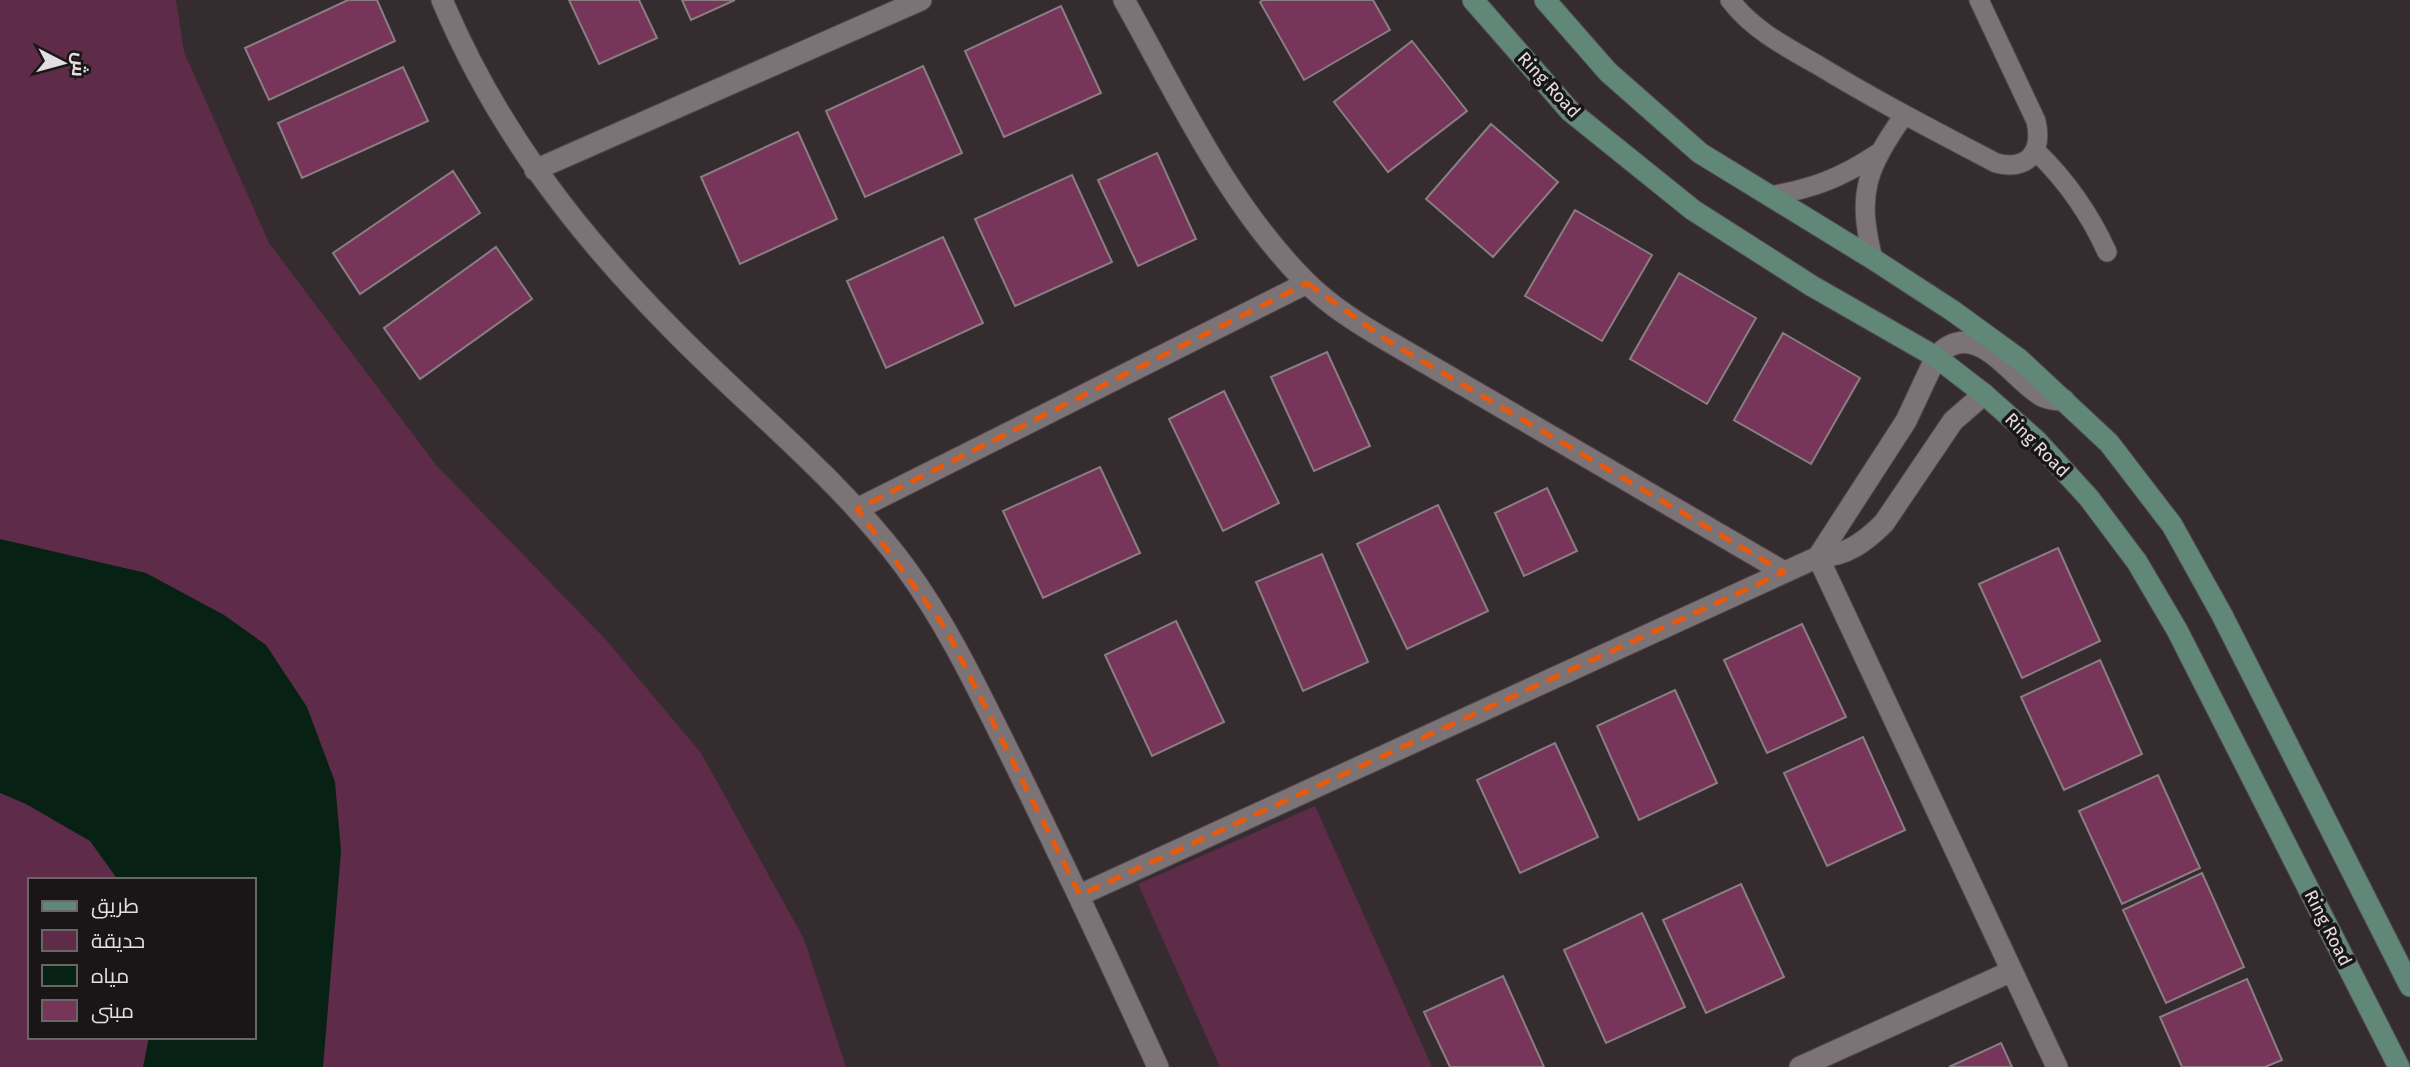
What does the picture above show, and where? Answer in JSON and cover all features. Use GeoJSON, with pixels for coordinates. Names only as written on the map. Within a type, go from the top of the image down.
{"type":"FeatureCollection","features":[{"type":"Feature","properties":{"kind":"street"},"geometry":{"type":"LineString","coordinates":[[442,0],[485,89],[535,170],[600,254],[672,330],[857,509],[905,567],[946,629],[1080,895],[1158,1067]]}},
{"type":"Feature","properties":{"kind":"street"},"geometry":{"type":"LineString","coordinates":[[535,170],[921,0]]}},
{"type":"Feature","properties":{"kind":"street"},"geometry":{"type":"LineString","coordinates":[[1124,0],[1220,169],[1259,228],[1307,283],[1352,319],[1388,341],[1784,572]]}},
{"type":"Feature","properties":{"kind":"street","name":"Ring Road"},"geometry":{"type":"LineString","coordinates":[[1473,0],[1570,111],[1693,210],[1812,286],[1936,357],[1984,394],[2036,440],[2090,499],[2137,562],[2176,630],[2399,1067]]}},
{"type":"Feature","properties":{"kind":"street"},"geometry":{"type":"LineString","coordinates":[[1550,2],[1608,72],[1700,153],[1953,311],[2019,359],[2109,443],[2172,525],[2222,615],[2410,986]]}},
{"type":"Feature","properties":{"kind":"street"},"geometry":{"type":"LineString","coordinates":[[857,509],[1307,283]]}},
{"type":"Feature","properties":{"kind":"street"},"geometry":{"type":"LineString","coordinates":[[1818,557],[1906,421],[1936,357],[1944,349],[1955,344],[1978,345],[2043,396],[2064,400]]}},
{"type":"Feature","properties":{"kind":"street"},"geometry":{"type":"LineString","coordinates":[[1080,895],[1784,572],[1818,557],[1844,553],[1871,536],[1895,508],[1953,421],[1984,394]]}},
{"type":"Feature","properties":{"kind":"street"},"geometry":{"type":"LineString","coordinates":[[1818,557],[2057,1067]]}},
{"type":"Feature","properties":{"kind":"street"},"geometry":{"type":"LineString","coordinates":[[1800,1067],[2012,971]]}},
{"type":"Feature","properties":{"kind":"lane"},"geometry":{"type":"LineString","coordinates":[[1730,0],[1749,22],[1766,35],[1904,115],[1996,163],[2011,167],[2025,162],[2036,151],[2040,136],[2036,121],[1979,0]]}},
{"type":"Feature","properties":{"kind":"lane"},"geometry":{"type":"LineString","coordinates":[[1873,259],[1865,209],[1867,183],[1877,154],[1904,115]]}},
{"type":"Feature","properties":{"kind":"lane"},"geometry":{"type":"LineString","coordinates":[[2036,151],[2077,197],[2107,252]]}},
{"type":"Feature","properties":{"kind":"lane"},"geometry":{"type":"LineString","coordinates":[[1769,196],[1824,184],[1850,172],[1877,154]]}},
{"type":"Feature","properties":{"kind":"highlighted area"},"geometry":{"type":"Polygon","coordinates":[[[1307,283],[1388,341],[1784,572],[1080,895],[946,629],[857,509],[1307,283]]]}},
{"type":"Feature","properties":{"kind":"green space"},"geometry":{"type":"Polygon","coordinates":[[[0,0],[176,0],[184,52],[269,243],[436,465],[607,641],[701,753],[804,939],[846,1067],[0,1067],[0,0]]]}},
{"type":"Feature","properties":{"kind":"green space"},"geometry":{"type":"Polygon","coordinates":[[[1315,806],[1432,1067],[1220,1067],[1138,884],[1315,806]]]}},
{"type":"Feature","properties":{"kind":"water"},"geometry":{"type":"Polygon","coordinates":[[[0,539],[146,573],[224,615],[266,645],[307,707],[335,782],[341,851],[323,1067],[143,1067],[149,1039],[256,1039],[256,878],[117,878],[90,841],[26,804],[0,793],[0,539]]]}},
{"type":"Feature","properties":{"kind":"building"},"geometry":{"type":"Polygon","coordinates":[[[348,0],[377,0],[395,41],[269,100],[245,48],[348,0]]]}},
{"type":"Feature","properties":{"kind":"building"},"geometry":{"type":"Polygon","coordinates":[[[569,0],[639,0],[657,38],[599,64],[569,0]]]}},
{"type":"Feature","properties":{"kind":"building"},"geometry":{"type":"Polygon","coordinates":[[[682,0],[735,0],[691,20],[682,0]]]}},
{"type":"Feature","properties":{"kind":"building"},"geometry":{"type":"Polygon","coordinates":[[[1373,0],[1390,30],[1304,80],[1260,2],[1373,0]]]}},
{"type":"Feature","properties":{"kind":"building"},"geometry":{"type":"Polygon","coordinates":[[[1061,6],[1101,93],[1004,137],[965,51],[1061,6]]]}},
{"type":"Feature","properties":{"kind":"building"},"geometry":{"type":"Polygon","coordinates":[[[1412,41],[1467,111],[1388,172],[1334,102],[1412,41]]]}},
{"type":"Feature","properties":{"kind":"building"},"geometry":{"type":"Polygon","coordinates":[[[923,66],[962,153],[865,197],[826,111],[923,66]]]}},
{"type":"Feature","properties":{"kind":"building"},"geometry":{"type":"Polygon","coordinates":[[[403,67],[428,121],[302,178],[278,123],[403,67]]]}},
{"type":"Feature","properties":{"kind":"building"},"geometry":{"type":"Polygon","coordinates":[[[1491,124],[1558,182],[1493,257],[1426,199],[1491,124]]]}},
{"type":"Feature","properties":{"kind":"building"},"geometry":{"type":"Polygon","coordinates":[[[798,132],[837,219],[740,264],[701,177],[798,132]]]}},
{"type":"Feature","properties":{"kind":"building"},"geometry":{"type":"Polygon","coordinates":[[[1157,153],[1196,239],[1138,266],[1098,180],[1157,153]]]}},
{"type":"Feature","properties":{"kind":"building"},"geometry":{"type":"Polygon","coordinates":[[[453,171],[480,213],[360,294],[333,253],[453,171]]]}},
{"type":"Feature","properties":{"kind":"building"},"geometry":{"type":"Polygon","coordinates":[[[1072,175],[1112,262],[1015,306],[975,219],[1072,175]]]}},
{"type":"Feature","properties":{"kind":"building"},"geometry":{"type":"Polygon","coordinates":[[[1575,210],[1652,255],[1602,341],[1525,296],[1575,210]]]}},
{"type":"Feature","properties":{"kind":"building"},"geometry":{"type":"Polygon","coordinates":[[[943,237],[983,323],[886,368],[847,281],[943,237]]]}},
{"type":"Feature","properties":{"kind":"building"},"geometry":{"type":"Polygon","coordinates":[[[496,247],[532,299],[420,379],[384,328],[496,247]]]}},
{"type":"Feature","properties":{"kind":"building"},"geometry":{"type":"Polygon","coordinates":[[[1679,273],[1756,318],[1707,404],[1630,359],[1679,273]]]}},
{"type":"Feature","properties":{"kind":"building"},"geometry":{"type":"Polygon","coordinates":[[[1783,333],[1860,378],[1811,464],[1734,420],[1783,333]]]}},
{"type":"Feature","properties":{"kind":"building"},"geometry":{"type":"Polygon","coordinates":[[[1327,352],[1370,446],[1314,471],[1271,377],[1327,352]]]}},
{"type":"Feature","properties":{"kind":"building"},"geometry":{"type":"Polygon","coordinates":[[[1224,391],[1279,503],[1223,531],[1169,419],[1224,391]]]}},
{"type":"Feature","properties":{"kind":"building"},"geometry":{"type":"Polygon","coordinates":[[[1100,467],[1140,553],[1043,598],[1003,511],[1100,467]]]}},
{"type":"Feature","properties":{"kind":"building"},"geometry":{"type":"Polygon","coordinates":[[[1547,488],[1577,551],[1524,576],[1495,513],[1547,488]]]}},
{"type":"Feature","properties":{"kind":"building"},"geometry":{"type":"Polygon","coordinates":[[[1438,505],[1488,611],[1407,649],[1357,544],[1438,505]]]}},
{"type":"Feature","properties":{"kind":"building"},"geometry":{"type":"Polygon","coordinates":[[[2058,548],[2100,641],[2022,678],[1979,584],[2058,548]]]}},
{"type":"Feature","properties":{"kind":"building"},"geometry":{"type":"Polygon","coordinates":[[[1322,554],[1368,662],[1303,691],[1256,582],[1322,554]]]}},
{"type":"Feature","properties":{"kind":"building"},"geometry":{"type":"Polygon","coordinates":[[[1176,621],[1224,722],[1152,756],[1105,655],[1176,621]]]}},
{"type":"Feature","properties":{"kind":"building"},"geometry":{"type":"Polygon","coordinates":[[[1802,624],[1846,717],[1767,753],[1724,660],[1802,624]]]}},
{"type":"Feature","properties":{"kind":"building"},"geometry":{"type":"Polygon","coordinates":[[[2100,660],[2142,754],[2064,790],[2021,697],[2100,660]]]}},
{"type":"Feature","properties":{"kind":"building"},"geometry":{"type":"Polygon","coordinates":[[[1675,690],[1717,783],[1639,820],[1597,726],[1675,690]]]}},
{"type":"Feature","properties":{"kind":"building"},"geometry":{"type":"Polygon","coordinates":[[[1863,737],[1905,830],[1827,866],[1784,773],[1863,737]]]}},
{"type":"Feature","properties":{"kind":"building"},"geometry":{"type":"Polygon","coordinates":[[[1555,743],[1598,837],[1520,873],[1477,780],[1555,743]]]}},
{"type":"Feature","properties":{"kind":"building"},"geometry":{"type":"Polygon","coordinates":[[[2158,775],[2200,868],[2122,904],[2079,811],[2158,775]]]}},
{"type":"Feature","properties":{"kind":"building"},"geometry":{"type":"Polygon","coordinates":[[[2202,873],[2244,967],[2166,1003],[2123,910],[2202,873]]]}},
{"type":"Feature","properties":{"kind":"building"},"geometry":{"type":"Polygon","coordinates":[[[1741,884],[1784,977],[1706,1013],[1663,920],[1741,884]]]}},
{"type":"Feature","properties":{"kind":"building"},"geometry":{"type":"Polygon","coordinates":[[[1642,913],[1685,1007],[1606,1043],[1564,950],[1642,913]]]}},
{"type":"Feature","properties":{"kind":"building"},"geometry":{"type":"Polygon","coordinates":[[[1503,976],[1544,1067],[1450,1067],[1424,1012],[1503,976]]]}},
{"type":"Feature","properties":{"kind":"building"},"geometry":{"type":"Polygon","coordinates":[[[2247,979],[2282,1060],[2265,1067],[2182,1067],[2160,1017],[2247,979]]]}},
{"type":"Feature","properties":{"kind":"building"},"geometry":{"type":"Polygon","coordinates":[[[2001,1043],[2012,1067],[1949,1067],[2001,1043]]]}}]}
